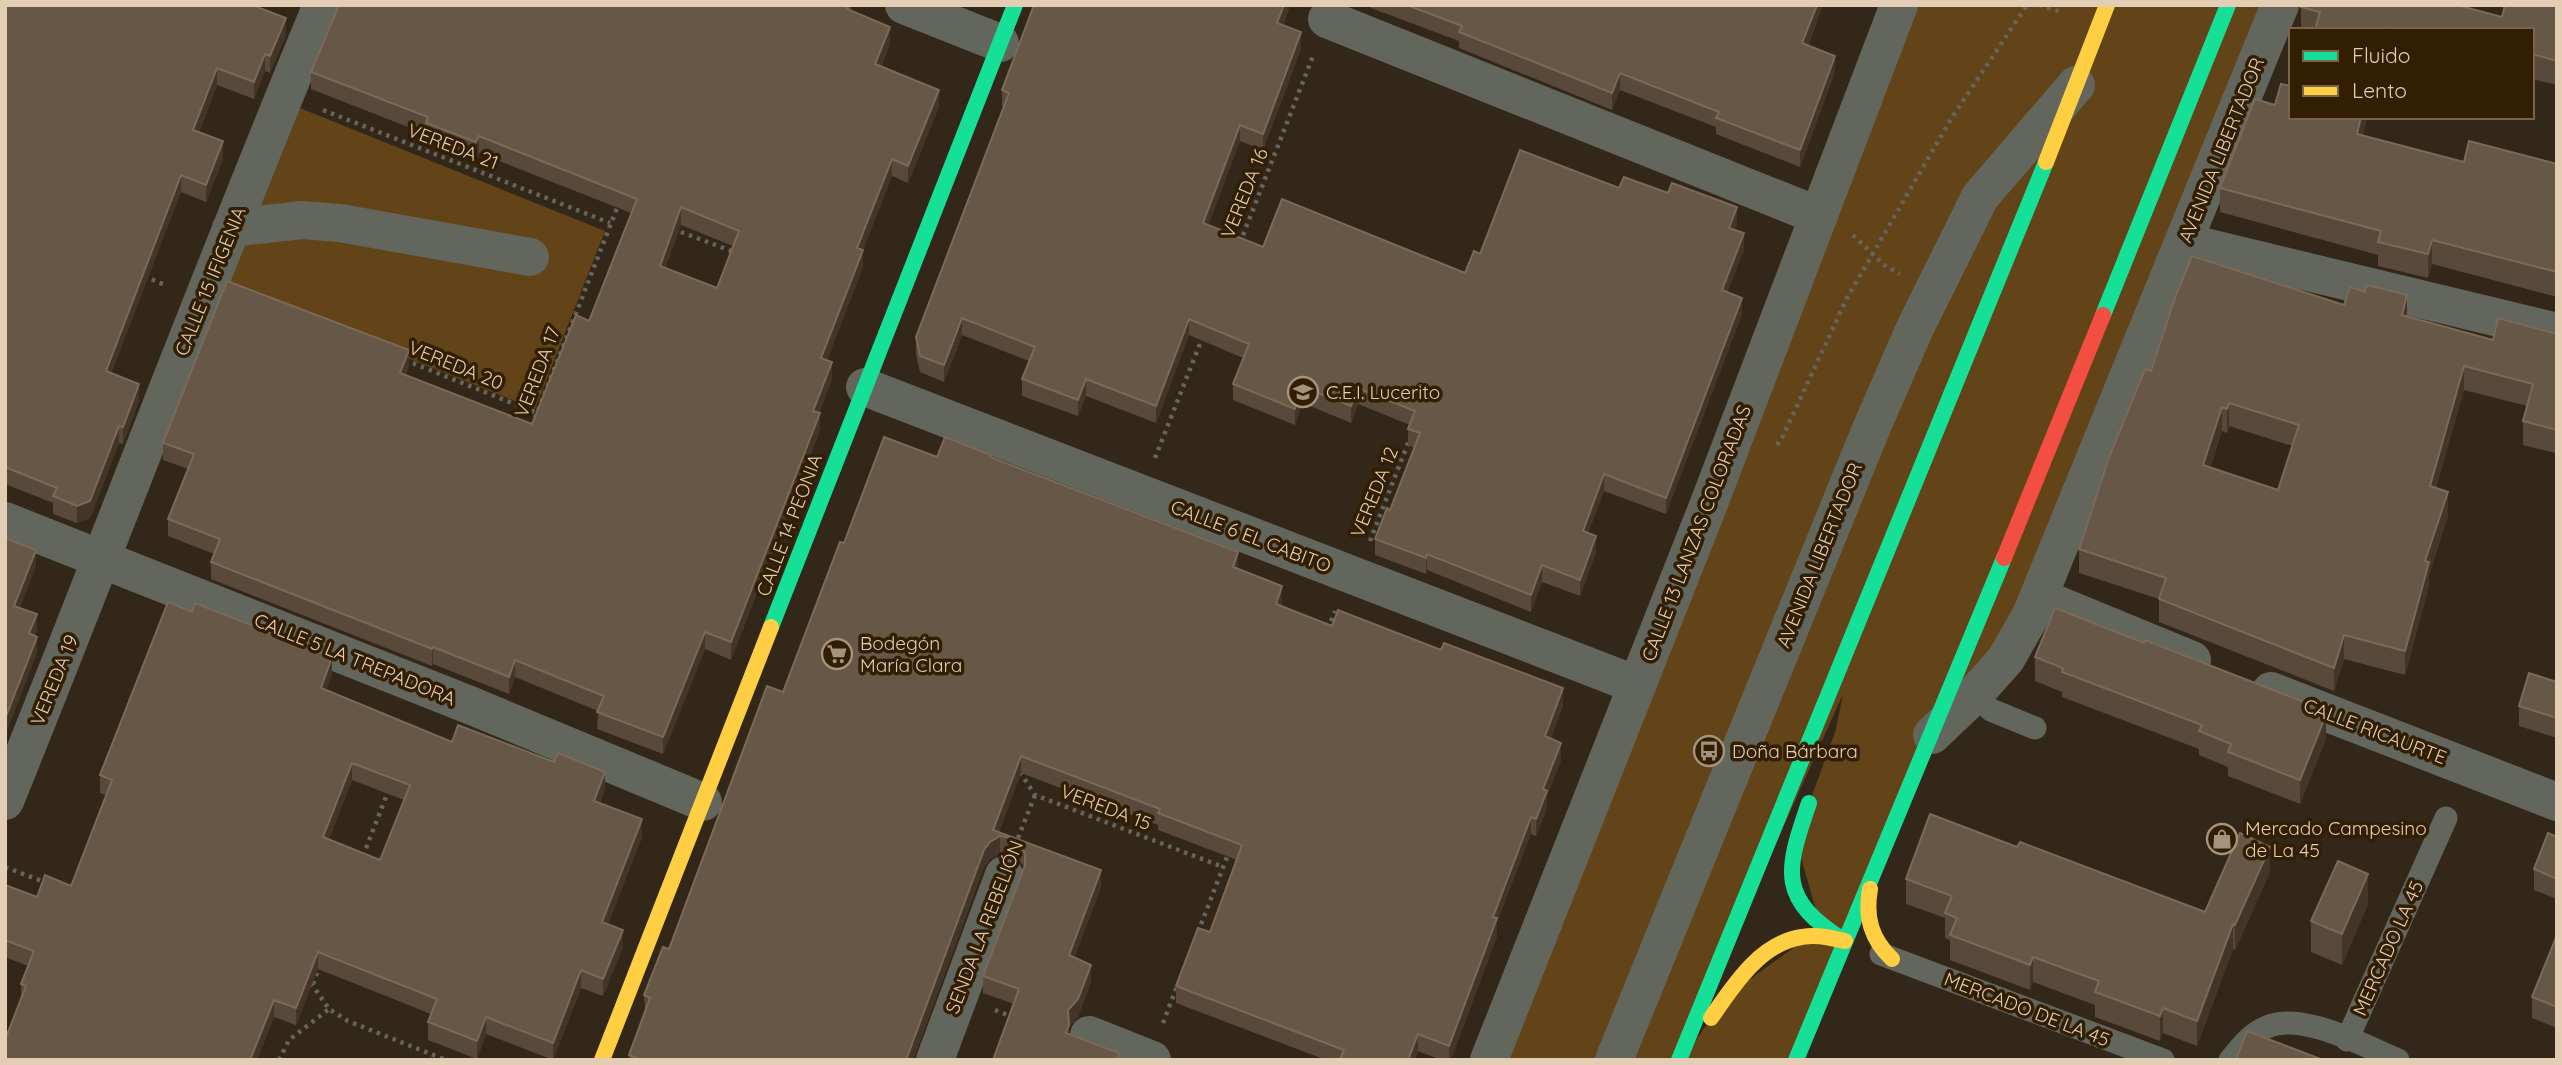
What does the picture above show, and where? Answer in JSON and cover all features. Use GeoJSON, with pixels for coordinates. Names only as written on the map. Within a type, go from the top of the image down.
{"type":"FeatureCollection","features":[{"type":"Feature","properties":{"kind":"main road","name":"CALLE 14 PEONIA"},"geometry":{"type":"LineString","coordinates":[[602,1060],[1015,5]]}},
{"type":"Feature","properties":{"kind":"main road","name":"AVENIDA LIBERTADOR"},"geometry":{"type":"LineString","coordinates":[[1681,1060],[2080,81],[2107,5]]}},
{"type":"Feature","properties":{"kind":"main road","name":"AVENIDA LIBERTADOR"},"geometry":{"type":"LineString","coordinates":[[1796,1060],[1932,735],[2228,5]]}},
{"type":"Feature","properties":{"kind":"main road"},"geometry":{"type":"LineString","coordinates":[[1841,706],[1847,653]]}},
{"type":"Feature","properties":{"kind":"main road"},"geometry":{"type":"LineString","coordinates":[[1814,789],[1796,840],[1792,867],[1794,894],[1807,914],[1821,928],[1845,942]]}},
{"type":"Feature","properties":{"kind":"main road"},"geometry":{"type":"LineString","coordinates":[[1872,877],[1867,917],[1877,944],[1892,959]]}},
{"type":"Feature","properties":{"kind":"main road"},"geometry":{"type":"LineString","coordinates":[[1681,1060],[1753,962],[1776,946],[1798,938],[1817,935],[1845,942]]}},
{"type":"Feature","properties":{"kind":"main road"},"geometry":{"type":"LineString","coordinates":[[1823,996],[1838,977],[1859,963],[1892,959]]}},
{"type":"Feature","properties":{"kind":"street","name":"CALLE 15 IFIGENIA"},"geometry":{"type":"LineString","coordinates":[[102,559],[202,300],[322,5]]}},
{"type":"Feature","properties":{"kind":"street"},"geometry":{"type":"LineString","coordinates":[[904,5],[1000,43]]}},
{"type":"Feature","properties":{"kind":"street","name":"CALLE 13 LANZAS COLORADAS"},"geometry":{"type":"LineString","coordinates":[[1489,1060],[1734,439],[1899,5]]}},
{"type":"Feature","properties":{"kind":"street","name":"AVENIDA LIBERTADOR"},"geometry":{"type":"LineString","coordinates":[[1932,735],[1975,695],[2006,659],[2039,597],[2280,5]]}},
{"type":"Feature","properties":{"kind":"street"},"geometry":{"type":"LineString","coordinates":[[1328,19],[1819,216]]}},
{"type":"Feature","properties":{"kind":"street","name":"AVENIDA LIBERTADOR"},"geometry":{"type":"LineString","coordinates":[[1614,1060],[1871,429],[1935,288],[1980,197],[2080,81]]}},
{"type":"Feature","properties":{"kind":"street"},"geometry":{"type":"LineString","coordinates":[[231,228],[302,220],[340,223],[530,257]]}},
{"type":"Feature","properties":{"kind":"street"},"geometry":{"type":"LineString","coordinates":[[2184,242],[2557,332]]}},
{"type":"Feature","properties":{"kind":"street","name":"CALLE 6 EL CABITO"},"geometry":{"type":"LineString","coordinates":[[865,387],[1637,685]]}},
{"type":"Feature","properties":{"kind":"street","name":"CALLE 5 LA TREPADORA"},"geometry":{"type":"LineString","coordinates":[[5,522],[472,706],[703,802]]}},
{"type":"Feature","properties":{"kind":"street","name":"VEREDA 19"},"geometry":{"type":"LineString","coordinates":[[5,801],[102,559]]}},
{"type":"Feature","properties":{"kind":"street","name":"CALLE RICAURTE"},"geometry":{"type":"LineString","coordinates":[[2039,597],[2557,802]]}},
{"type":"Feature","properties":{"kind":"street","name":"SENDA LA REBELIÓN"},"geometry":{"type":"LineString","coordinates":[[935,1060],[1004,875]]}},
{"type":"Feature","properties":{"kind":"street"},"geometry":{"type":"LineString","coordinates":[[1089,1035],[1150,1059]]}},
{"type":"Feature","properties":{"kind":"lane"},"geometry":{"type":"LineString","coordinates":[[1975,695],[1992,710],[2035,728]]}},
{"type":"Feature","properties":{"kind":"lane","name":"MERCADO LA 45"},"geometry":{"type":"LineString","coordinates":[[2347,1040],[2446,818]]}},
{"type":"Feature","properties":{"kind":"lane"},"geometry":{"type":"LineString","coordinates":[[1845,942],[1892,959]]}},
{"type":"Feature","properties":{"kind":"lane","name":"MERCADO DE LA 45"},"geometry":{"type":"LineString","coordinates":[[1892,959],[2163,1060]]}},
{"type":"Feature","properties":{"kind":"lane"},"geometry":{"type":"LineString","coordinates":[[2230,1060],[2248,1039],[2266,1027],[2283,1023],[2308,1025],[2398,1060]]}},
{"type":"Feature","properties":{"kind":"path"},"geometry":{"type":"LineString","coordinates":[[1734,439],[1766,450],[1775,447],[1783,436],[1847,298],[1951,119],[2027,5]]}},
{"type":"Feature","properties":{"kind":"path","name":"VEREDA 16"},"geometry":{"type":"LineString","coordinates":[[1235,255],[1328,19]]}},
{"type":"Feature","properties":{"kind":"path","name":"VEREDA 21"},"geometry":{"type":"LineString","coordinates":[[286,95],[611,223]]}},
{"type":"Feature","properties":{"kind":"path","name":"VEREDA 17"},"geometry":{"type":"LineString","coordinates":[[527,438],[622,195]]}},
{"type":"Feature","properties":{"kind":"path"},"geometry":{"type":"LineString","coordinates":[[617,207],[629,212]]}},
{"type":"Feature","properties":{"kind":"path"},"geometry":{"type":"LineString","coordinates":[[1819,216],[1850,232],[1872,254],[1900,274],[1935,288]]}},
{"type":"Feature","properties":{"kind":"path"},"geometry":{"type":"LineString","coordinates":[[667,227],[743,256]]}},
{"type":"Feature","properties":{"kind":"path"},"geometry":{"type":"LineString","coordinates":[[141,275],[202,300]]}},
{"type":"Feature","properties":{"kind":"path"},"geometry":{"type":"LineString","coordinates":[[1140,493],[1205,330]]}},
{"type":"Feature","properties":{"kind":"path","name":"VEREDA 20"},"geometry":{"type":"LineString","coordinates":[[398,357],[537,413]]}},
{"type":"Feature","properties":{"kind":"path","name":"VEREDA 12"},"geometry":{"type":"LineString","coordinates":[[1325,638],[1411,436]]}},
{"type":"Feature","properties":{"kind":"path","name":"VEREDA 15"},"geometry":{"type":"LineString","coordinates":[[1010,768],[1023,773],[1035,795],[1223,867]]}},
{"type":"Feature","properties":{"kind":"path"},"geometry":{"type":"LineString","coordinates":[[358,868],[393,778]]}},
{"type":"Feature","properties":{"kind":"path","name":"SENDA LA REBELIÓN"},"geometry":{"type":"LineString","coordinates":[[1004,875],[1035,795]]}},
{"type":"Feature","properties":{"kind":"path"},"geometry":{"type":"LineString","coordinates":[[1196,938],[1233,841]]}},
{"type":"Feature","properties":{"kind":"path"},"geometry":{"type":"LineString","coordinates":[[5,867],[57,886]]}},
{"type":"Feature","properties":{"kind":"path"},"geometry":{"type":"LineString","coordinates":[[313,984],[323,958]]}},
{"type":"Feature","properties":{"kind":"path"},"geometry":{"type":"LineString","coordinates":[[1150,1059],[1182,974]]}},
{"type":"Feature","properties":{"kind":"path"},"geometry":{"type":"LineString","coordinates":[[300,979],[313,984],[329,1009],[348,1021],[446,1060]]}},
{"type":"Feature","properties":{"kind":"path"},"geometry":{"type":"LineString","coordinates":[[958,996],[1019,1019]]}},
{"type":"Feature","properties":{"kind":"path"},"geometry":{"type":"LineString","coordinates":[[279,1060],[289,1041],[329,1009]]}},
{"type":"Feature","properties":{"kind":"shaded area"},"geometry":{"type":"Polygon","coordinates":[[[1901,5],[2280,5],[2031,615],[1932,735],[1796,1060],[1683,1060],[1724,998],[1821,928],[1796,840],[1836,729],[1843,694],[1679,1060],[1614,1060],[2001,164],[1611,1060],[1491,1060],[1901,5]]]}},
{"type":"Feature","properties":{"kind":"shaded area"},"geometry":{"type":"Polygon","coordinates":[[[285,102],[605,231],[535,409],[212,280],[285,102]]]}},
{"type":"Feature","properties":{"kind":"building"},"geometry":{"type":"Polygon","coordinates":[[[5,5],[252,5],[286,18],[270,56],[265,54],[254,82],[217,68],[193,130],[223,141],[206,185],[181,175],[106,371],[139,384],[123,427],[119,426],[90,501],[77,506],[53,496],[57,488],[5,467],[5,5]]]}},
{"type":"Feature","properties":{"kind":"building"},"geometry":{"type":"Polygon","coordinates":[[[339,5],[848,5],[847,9],[890,27],[875,64],[939,90],[908,166],[892,159],[857,248],[863,250],[821,358],[832,362],[813,411],[820,413],[731,642],[705,632],[663,737],[597,712],[604,696],[515,660],[509,677],[211,562],[220,539],[168,519],[194,454],[163,443],[227,281],[409,350],[400,373],[532,424],[576,315],[589,321],[637,199],[479,136],[476,142],[426,123],[428,117],[311,72],[339,5]],[[681,207],[660,266],[717,288],[739,231],[681,207]]]}},
{"type":"Feature","properties":{"kind":"building"},"geometry":{"type":"Polygon","coordinates":[[[1034,5],[1284,5],[1277,23],[1301,32],[1263,134],[1240,125],[1203,223],[1263,247],[1282,199],[1465,273],[1474,251],[1480,254],[1520,150],[1619,188],[1624,177],[1668,193],[1672,183],[1737,207],[1729,228],[1744,233],[1722,290],[1742,298],[1666,498],[1604,474],[1583,531],[1596,536],[1580,580],[1542,565],[1531,595],[1427,554],[1426,558],[1375,539],[1387,508],[1390,510],[1420,433],[1408,429],[1415,411],[1358,388],[1351,406],[1303,387],[1295,409],[1233,384],[1249,344],[1189,319],[1156,406],[1086,379],[1078,400],[1022,379],[1035,347],[962,318],[944,365],[920,356],[916,337],[1009,93],[1002,90],[1034,5]]]}},
{"type":"Feature","properties":{"kind":"building"},"geometry":{"type":"Polygon","coordinates":[[[1407,5],[1817,5],[1802,43],[1835,56],[1800,150],[1716,118],[1719,112],[1620,73],[1612,93],[1459,32],[1462,26],[1407,5]]]}},
{"type":"Feature","properties":{"kind":"building"},"geometry":{"type":"Polygon","coordinates":[[[2457,5],[2502,17],[2505,5],[2557,5],[2557,61],[2534,55],[2534,28],[2316,28],[2320,12],[2301,7],[2457,5]]]}},
{"type":"Feature","properties":{"kind":"building"},"geometry":{"type":"Polygon","coordinates":[[[2281,84],[2289,86],[2289,119],[2361,119],[2357,134],[2464,162],[2469,141],[2557,164],[2557,272],[2432,240],[2428,254],[2378,242],[2381,231],[2220,188],[2255,99],[2275,105],[2281,84]]]}},
{"type":"Feature","properties":{"kind":"building"},"geometry":{"type":"Polygon","coordinates":[[[2192,256],[2344,305],[2350,287],[2365,292],[2367,285],[2407,295],[2402,315],[2493,340],[2498,318],[2557,334],[2557,430],[2523,421],[2533,384],[2464,366],[2430,486],[2448,492],[2425,561],[2429,562],[2405,651],[2344,635],[2334,668],[2159,599],[2166,578],[2079,549],[2110,455],[2145,369],[2151,371],[2192,256]],[[2229,403],[2227,409],[2222,407],[2203,465],[2278,490],[2299,425],[2229,403]]]}},
{"type":"Feature","properties":{"kind":"building"},"geometry":{"type":"Polygon","coordinates":[[[884,437],[937,457],[945,437],[991,455],[990,457],[1238,552],[1233,567],[1282,586],[1276,604],[1332,626],[1338,610],[1441,650],[1444,643],[1563,688],[1545,736],[1561,743],[1543,789],[1547,791],[1536,819],[1531,817],[1449,1046],[1418,1034],[1408,1060],[1340,1060],[1344,1050],[1176,986],[1198,928],[1210,932],[1242,845],[1158,813],[1160,809],[1021,756],[993,830],[1101,870],[1069,955],[1091,965],[1078,999],[1068,1010],[1069,1025],[1066,1033],[1119,1053],[1119,1060],[993,1060],[1019,989],[983,976],[1025,865],[1025,854],[1020,843],[1000,836],[984,850],[906,1060],[641,1060],[629,1055],[650,998],[644,995],[663,947],[669,949],[767,686],[783,692],[840,542],[844,543],[884,437]]]}},
{"type":"Feature","properties":{"kind":"building"},"geometry":{"type":"Polygon","coordinates":[[[5,538],[36,550],[14,606],[37,614],[29,633],[37,637],[5,719],[5,538]]]}},
{"type":"Feature","properties":{"kind":"building"},"geometry":{"type":"Polygon","coordinates":[[[168,602],[192,612],[195,603],[332,657],[321,688],[452,742],[458,725],[554,762],[558,753],[605,772],[594,801],[642,819],[602,922],[623,930],[603,979],[581,970],[553,1043],[486,1017],[477,1041],[428,1022],[437,999],[318,952],[296,1008],[274,1000],[250,1060],[5,1060],[5,1040],[26,986],[21,984],[34,951],[5,940],[5,885],[37,897],[45,875],[71,886],[112,780],[100,775],[168,602]],[[352,763],[323,837],[380,860],[410,785],[352,763]]]}},
{"type":"Feature","properties":{"kind":"building"},"geometry":{"type":"Polygon","coordinates":[[[2055,608],[2319,708],[2318,712],[2326,715],[2300,780],[2228,752],[2231,744],[2199,731],[2202,725],[2062,672],[2063,668],[2035,657],[2055,608]]]}},
{"type":"Feature","properties":{"kind":"building"},"geometry":{"type":"Polygon","coordinates":[[[2529,673],[2557,682],[2557,718],[2519,706],[2529,673]]]}},
{"type":"Feature","properties":{"kind":"building"},"geometry":{"type":"Polygon","coordinates":[[[1930,814],[2017,847],[2020,842],[2205,912],[2240,833],[2270,847],[2235,925],[2233,924],[2197,1021],[2163,1008],[2160,1016],[2095,992],[2099,981],[2033,957],[2030,965],[1950,935],[1957,918],[1945,913],[1952,896],[1906,879],[1930,814]]]}},
{"type":"Feature","properties":{"kind":"building"},"geometry":{"type":"Polygon","coordinates":[[[2548,833],[2557,837],[2557,879],[2534,869],[2548,833]]]}},
{"type":"Feature","properties":{"kind":"building"},"geometry":{"type":"Polygon","coordinates":[[[2338,861],[2368,874],[2342,934],[2311,921],[2338,861]]]}},
{"type":"Feature","properties":{"kind":"building"},"geometry":{"type":"Polygon","coordinates":[[[2557,935],[2557,1007],[2532,997],[2557,935]]]}},
{"type":"Feature","properties":{"kind":"building"},"geometry":{"type":"Polygon","coordinates":[[[2247,1031],[2323,1060],[2236,1060],[2247,1031]]]}},
{"type":"Feature","properties":{"kind":"traffic: fast"},"geometry":{"type":"LineString","coordinates":[[771,627],[1015,5]]}},
{"type":"Feature","properties":{"kind":"traffic: fast"},"geometry":{"type":"LineString","coordinates":[[2103,315],[2228,5]]}},
{"type":"Feature","properties":{"kind":"traffic: fast"},"geometry":{"type":"LineString","coordinates":[[1679,1060],[2046,162]]}},
{"type":"Feature","properties":{"kind":"traffic: fast"},"geometry":{"type":"LineString","coordinates":[[1796,1060],[2004,558]]}},
{"type":"Feature","properties":{"kind":"traffic: fast"},"geometry":{"type":"LineString","coordinates":[[1809,803],[1795,848],[1793,882],[1798,897],[1808,911],[1823,926],[1845,941]]}},
{"type":"Feature","properties":{"kind":"traffic: slow"},"geometry":{"type":"LineString","coordinates":[[2046,162],[2107,5]]}},
{"type":"Feature","properties":{"kind":"traffic: slow"},"geometry":{"type":"LineString","coordinates":[[602,1060],[771,627]]}},
{"type":"Feature","properties":{"kind":"traffic: slow"},"geometry":{"type":"LineString","coordinates":[[1870,889],[1868,909],[1871,927],[1879,944],[1892,959]]}},
{"type":"Feature","properties":{"kind":"traffic: slow"},"geometry":{"type":"LineString","coordinates":[[1711,1018],[1738,980],[1773,948],[1808,936],[1845,941]]}},
{"type":"Feature","properties":{"kind":"traffic: jam"},"geometry":{"type":"LineString","coordinates":[[2004,558],[2103,315]]}},
{"type":"Feature","properties":{"kind":"place","name":"C.E.I. Lucerito"},"geometry":{"type":"Point","coordinates":[1303,392]}},
{"type":"Feature","properties":{"kind":"place","name":"Bodegón María Clara"},"geometry":{"type":"Point","coordinates":[837,654]}},
{"type":"Feature","properties":{"kind":"place","name":"Doña Bárbara"},"geometry":{"type":"Point","coordinates":[1709,751]}},
{"type":"Feature","properties":{"kind":"place","name":"Mercado Campesino de La 45"},"geometry":{"type":"Point","coordinates":[2222,839]}}]}
